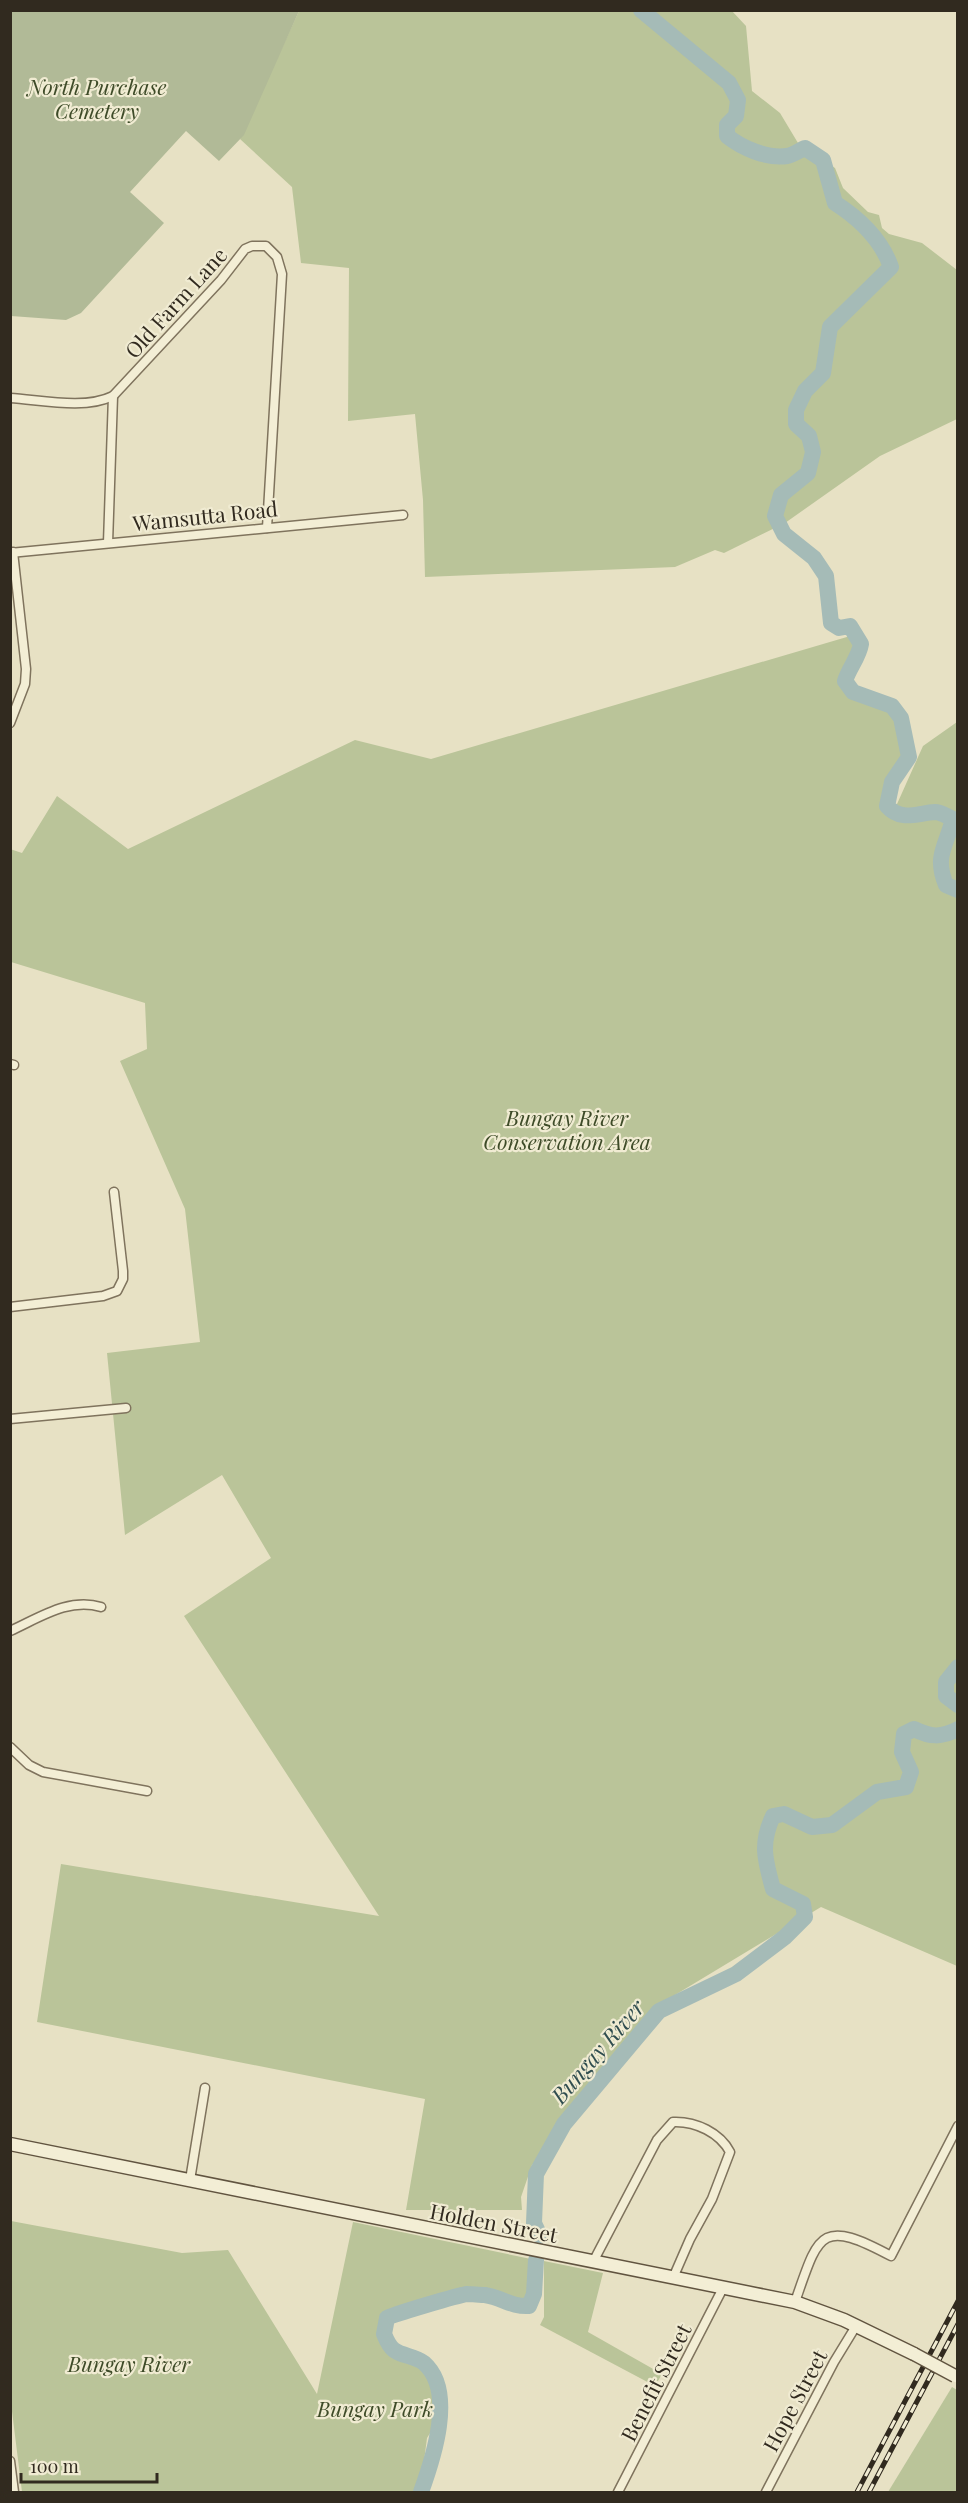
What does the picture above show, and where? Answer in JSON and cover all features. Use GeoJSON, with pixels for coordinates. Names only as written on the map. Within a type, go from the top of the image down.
{"type":"FeatureCollection","features":[{"type":"Feature","properties":{"kind":"main road","name":"Holden Street"},"geometry":{"type":"LineString","coordinates":[[10,2144],[795,2302],[856,2325],[956,2376]]}},
{"type":"Feature","properties":{"kind":"street","name":"Old Farm Lane"},"geometry":{"type":"LineString","coordinates":[[113,396],[221,280],[245,249],[260,245],[273,250],[282,274],[267,528]]}},
{"type":"Feature","properties":{"kind":"street"},"geometry":{"type":"LineString","coordinates":[[10,398],[81,402],[105,400],[113,396],[108,543]]}},
{"type":"Feature","properties":{"kind":"street","name":"Wamsutta Road"},"geometry":{"type":"LineString","coordinates":[[12,553],[403,514]]}},
{"type":"Feature","properties":{"kind":"street"},"geometry":{"type":"LineString","coordinates":[[10,723],[25,684],[26,669],[12,553]]}},
{"type":"Feature","properties":{"kind":"street"},"geometry":{"type":"LineString","coordinates":[[10,1307],[103,1296],[117,1291],[123,1279],[123,1271],[114,1192]]}},
{"type":"Feature","properties":{"kind":"street"},"geometry":{"type":"LineString","coordinates":[[10,1419],[126,1408]]}},
{"type":"Feature","properties":{"kind":"street"},"geometry":{"type":"LineString","coordinates":[[10,1631],[64,1606],[78,1603],[101,1607]]}},
{"type":"Feature","properties":{"kind":"street"},"geometry":{"type":"LineString","coordinates":[[10,1747],[29,1765],[43,1772],[147,1791]]}},
{"type":"Feature","properties":{"kind":"street"},"geometry":{"type":"LineString","coordinates":[[190,2180],[205,2088]]}},
{"type":"Feature","properties":{"kind":"street"},"geometry":{"type":"LineString","coordinates":[[593,2262],[657,2140],[673,2122],[683,2122],[715,2133],[724,2141],[730,2152],[712,2199],[690,2239],[673,2278]]}},
{"type":"Feature","properties":{"kind":"street"},"geometry":{"type":"LineString","coordinates":[[795,2302],[816,2246],[828,2237],[841,2234],[857,2238],[891,2256],[957,2126]]}},
{"type":"Feature","properties":{"kind":"street","name":"Benefit Street"},"geometry":{"type":"LineString","coordinates":[[618,2493],[723,2288]]}},
{"type":"Feature","properties":{"kind":"street","name":"Hope Street"},"geometry":{"type":"LineString","coordinates":[[766,2493],[834,2362],[856,2325]]}},
{"type":"Feature","properties":{"kind":"street"},"geometry":{"type":"LineString","coordinates":[[10,2461],[13,2492]]}},
{"type":"Feature","properties":{"kind":"green space","name":"North Purchase Cemetery"},"geometry":{"type":"Polygon","coordinates":[[[10,11],[299,11],[244,135],[219,161],[186,131],[130,192],[164,223],[81,313],[66,320],[11,316],[10,11]]]}},
{"type":"Feature","properties":{"kind":"green space"},"geometry":{"type":"Polygon","coordinates":[[[299,11],[732,11],[746,26],[752,91],[780,113],[798,143],[835,168],[843,188],[868,212],[879,215],[882,228],[889,234],[922,243],[957,270],[957,419],[880,456],[785,523],[724,553],[715,550],[675,567],[425,577],[423,500],[415,414],[348,421],[349,268],[301,263],[292,187],[240,139],[299,11]]]}},
{"type":"Feature","properties":{"kind":"green space","name":"Bungay River Conservation Area"},"geometry":{"type":"Polygon","coordinates":[[[857,634],[858,652],[845,681],[859,692],[884,703],[897,712],[909,749],[907,761],[888,797],[887,806],[893,813],[923,746],[957,722],[957,1966],[821,1907],[670,1998],[532,2165],[521,2197],[522,2210],[406,2210],[425,2099],[37,2022],[61,1864],[379,1916],[184,1616],[271,1558],[222,1475],[125,1535],[107,1353],[200,1342],[185,1209],[120,1061],[147,1049],[145,1003],[11,962],[10,849],[22,853],[57,796],[128,849],[355,740],[431,759],[857,634]]]}},
{"type":"Feature","properties":{"kind":"green space","name":"Bungay River"},"geometry":{"type":"Polygon","coordinates":[[[11,2221],[182,2253],[228,2250],[317,2394],[353,2222],[536,2260],[534,2294],[529,2306],[517,2305],[485,2295],[467,2294],[387,2318],[384,2335],[394,2350],[424,2363],[435,2378],[440,2417],[427,2438],[420,2492],[22,2492],[10,2395],[11,2221]]]}},
{"type":"Feature","properties":{"kind":"green space"},"geometry":{"type":"Polygon","coordinates":[[[544,2261],[603,2273],[588,2332],[662,2374],[655,2386],[540,2325],[544,2317],[544,2261]]]}},
{"type":"Feature","properties":{"kind":"green space"},"geometry":{"type":"Polygon","coordinates":[[[952,2387],[957,2390],[957,2492],[888,2492],[952,2387]]]}},
{"type":"Feature","properties":{"kind":"waterway","name":"Bungay River"},"geometry":{"type":"LineString","coordinates":[[641,10],[729,83],[738,100],[736,116],[727,125],[727,136],[740,145],[763,154],[787,156],[805,148],[823,160],[835,203],[869,231],[882,247],[891,267],[830,327],[823,373],[805,391],[796,410],[796,424],[809,436],[813,452],[808,473],[781,495],[775,516],[784,534],[814,558],[826,576],[831,623],[839,628],[850,626],[861,644],[845,681],[853,692],[892,706],[901,718],[909,757],[892,782],[887,806],[898,814],[916,815],[935,812],[953,819],[942,852],[941,866],[946,885],[958,890]]}},
{"type":"Feature","properties":{"kind":"waterway","name":"Bungay River"},"geometry":{"type":"LineString","coordinates":[[958,1667],[946,1682],[946,1696],[958,1705]]}},
{"type":"Feature","properties":{"kind":"waterway","name":"Bungay River"},"geometry":{"type":"LineString","coordinates":[[540,2236],[534,2223],[536,2174],[564,2124],[659,2011],[736,1974],[785,1937],[805,1917],[803,1904],[773,1889],[765,1852],[766,1835],[773,1816],[784,1814],[812,1827],[832,1825],[877,1792],[906,1787],[911,1772],[902,1752],[904,1734],[914,1729],[925,1734],[941,1735],[958,1729]]}},
{"type":"Feature","properties":{"kind":"waterway","name":"Bungay River"},"geometry":{"type":"LineString","coordinates":[[421,2492],[436,2444],[439,2426],[439,2390],[434,2375],[424,2363],[397,2352],[391,2347],[384,2334],[387,2318],[467,2294],[485,2295],[517,2305],[529,2306],[534,2294],[536,2260]]}},
{"type":"Feature","properties":{"kind":"railway"},"geometry":{"type":"LineString","coordinates":[[857,2492],[958,2301]]}},
{"type":"Feature","properties":{"kind":"railway"},"geometry":{"type":"LineString","coordinates":[[869,2492],[958,2324]]}},
{"type":"Feature","properties":{"kind":"park label","name":"Bungay Park"},"geometry":{"type":"Point","coordinates":[375,2408]}}]}
